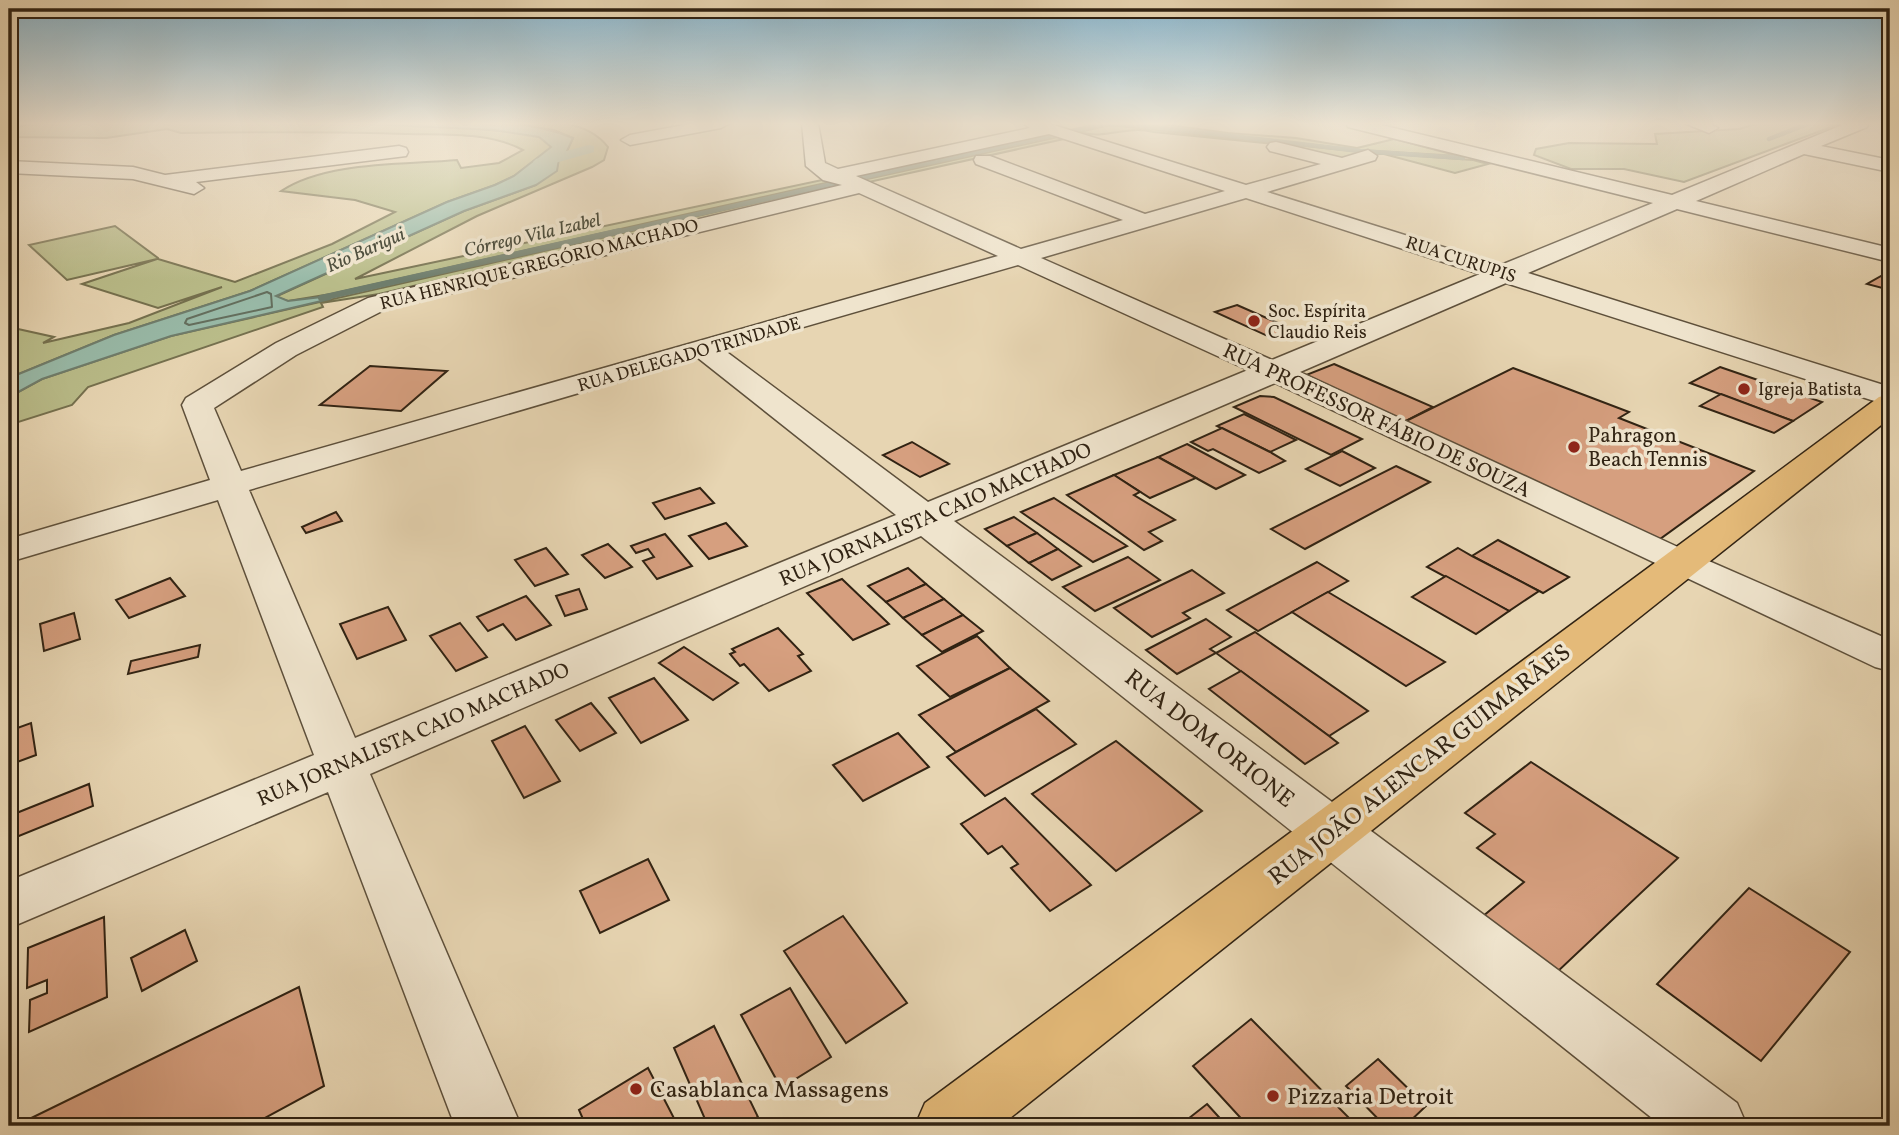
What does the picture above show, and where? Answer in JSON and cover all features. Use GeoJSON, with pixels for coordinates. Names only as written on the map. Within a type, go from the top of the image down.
{"type":"FeatureCollection","features":[{"type":"Feature","properties":{"kind":"main road","name":"RUA JOÃO ALENCAR GUIMARÃES"},"geometry":{"type":"LineString","coordinates":[[948,1126],[1890,403]]}},
{"type":"Feature","properties":{"kind":"street"},"geometry":{"type":"LineString","coordinates":[[141,176],[168,180],[205,191]]}},
{"type":"Feature","properties":{"kind":"street"},"geometry":{"type":"LineString","coordinates":[[168,180],[201,176]]}},
{"type":"Feature","properties":{"kind":"street"},"geometry":{"type":"LineString","coordinates":[[839,176],[848,180]]}},
{"type":"Feature","properties":{"kind":"street","name":"RUA HENRIQUE GREGÓRIO MACHADO"},"geometry":{"type":"LineString","coordinates":[[228,485],[197,405],[286,349],[377,303],[865,176]]}},
{"type":"Feature","properties":{"kind":"street"},"geometry":{"type":"LineString","coordinates":[[1025,176],[1144,221]]}},
{"type":"Feature","properties":{"kind":"street","name":"RUA CURUPIS"},"geometry":{"type":"LineString","coordinates":[[1200,176],[1890,397]]}},
{"type":"Feature","properties":{"kind":"street","name":"RUA DELEGADO TRINDADE"},"geometry":{"type":"LineString","coordinates":[[9,551],[228,485],[1301,176]]}},
{"type":"Feature","properties":{"kind":"street"},"geometry":{"type":"LineString","coordinates":[[1573,176],[1890,255]]}},
{"type":"Feature","properties":{"kind":"street","name":"RUA JORNALISTA CAIO MACHADO"},"geometry":{"type":"LineString","coordinates":[[9,905],[1735,176]]}},
{"type":"Feature","properties":{"kind":"street","name":"RUA HENRIQUE GREGÓRIO MACHADO"},"geometry":{"type":"LineString","coordinates":[[707,202],[848,180]]}},
{"type":"Feature","properties":{"kind":"street","name":"RUA PROFESSOR FÁBIO DE SOUZA"},"geometry":{"type":"LineString","coordinates":[[848,180],[1274,371],[1890,657]]}},
{"type":"Feature","properties":{"kind":"street","name":"RUA DOM ORIONE"},"geometry":{"type":"LineString","coordinates":[[706,349],[1713,1126]]}},
{"type":"Feature","properties":{"kind":"street"},"geometry":{"type":"LineString","coordinates":[[228,485],[488,1126]]}},
{"type":"Feature","properties":{"kind":"green space"},"geometry":{"type":"Polygon","coordinates":[[[314,176],[514,176],[447,202],[250,291],[114,335],[9,378],[9,327],[54,337],[43,343],[129,323],[222,287],[158,308],[82,284],[157,259],[67,280],[29,245],[115,226],[158,259],[235,282],[332,244],[395,212],[355,200],[281,191],[314,176]]]}},
{"type":"Feature","properties":{"kind":"green space"},"geometry":{"type":"Polygon","coordinates":[[[544,176],[571,176],[477,216],[355,279],[822,180],[830,182],[331,294],[288,301],[275,297],[464,211],[536,185],[544,176]]]}},
{"type":"Feature","properties":{"kind":"green space"},"geometry":{"type":"Polygon","coordinates":[[[881,176],[896,176],[869,182],[863,180],[881,176]]]}},
{"type":"Feature","properties":{"kind":"green space"},"geometry":{"type":"Polygon","coordinates":[[[1656,176],[1700,176],[1684,182],[1656,176]]]}},
{"type":"Feature","properties":{"kind":"green space"},"geometry":{"type":"Polygon","coordinates":[[[834,185],[843,186],[379,294],[321,303],[323,307],[88,387],[72,405],[9,425],[9,397],[42,379],[171,336],[834,185]]]}},
{"type":"Feature","properties":{"kind":"water","name":"Rio Barigui"},"geometry":{"type":"Polygon","coordinates":[[[514,176],[550,176],[536,185],[464,211],[276,296],[288,301],[330,296],[330,299],[171,336],[42,379],[9,397],[9,378],[114,335],[250,291],[447,202],[514,176]]]}},
{"type":"Feature","properties":{"kind":"building"},"geometry":{"type":"Polygon","coordinates":[[[1890,271],[1890,290],[1867,284],[1890,271]]]}},
{"type":"Feature","properties":{"kind":"building","name":"Soc. Espírita Claudio Reis"},"geometry":{"type":"Polygon","coordinates":[[[1237,305],[1294,330],[1272,338],[1215,312],[1237,305]]]}},
{"type":"Feature","properties":{"kind":"building"},"geometry":{"type":"Polygon","coordinates":[[[1334,364],[1433,407],[1402,423],[1301,377],[1334,364]]]}},
{"type":"Feature","properties":{"kind":"building"},"geometry":{"type":"Polygon","coordinates":[[[370,366],[447,371],[401,411],[320,405],[370,366]]]}},
{"type":"Feature","properties":{"kind":"building","name":"Igreja Batista"},"geometry":{"type":"Polygon","coordinates":[[[1720,367],[1822,402],[1793,421],[1690,383],[1720,367]]]}},
{"type":"Feature","properties":{"kind":"building","name":"Pahragon Beach Tennis"},"geometry":{"type":"Polygon","coordinates":[[[1513,368],[1629,412],[1619,418],[1754,471],[1660,539],[1402,423],[1513,368]]]}},
{"type":"Feature","properties":{"kind":"building"},"geometry":{"type":"Polygon","coordinates":[[[1721,394],[1793,421],[1774,433],[1700,406],[1721,394]]]}},
{"type":"Feature","properties":{"kind":"building"},"geometry":{"type":"Polygon","coordinates":[[[1260,396],[1274,397],[1362,439],[1331,455],[1234,407],[1260,396]]]}},
{"type":"Feature","properties":{"kind":"building"},"geometry":{"type":"Polygon","coordinates":[[[1244,414],[1296,440],[1270,452],[1217,426],[1244,414]]]}},
{"type":"Feature","properties":{"kind":"building"},"geometry":{"type":"Polygon","coordinates":[[[1222,428],[1285,461],[1259,473],[1213,449],[1208,451],[1191,442],[1222,428]]]}},
{"type":"Feature","properties":{"kind":"building"},"geometry":{"type":"Polygon","coordinates":[[[912,442],[949,464],[920,477],[883,455],[912,442]]]}},
{"type":"Feature","properties":{"kind":"building"},"geometry":{"type":"Polygon","coordinates":[[[1187,444],[1245,475],[1216,489],[1158,457],[1187,444]]]}},
{"type":"Feature","properties":{"kind":"building"},"geometry":{"type":"Polygon","coordinates":[[[1342,451],[1375,468],[1340,486],[1306,469],[1342,451]]]}},
{"type":"Feature","properties":{"kind":"building"},"geometry":{"type":"Polygon","coordinates":[[[1158,457],[1196,478],[1150,498],[1114,475],[1158,457]]]}},
{"type":"Feature","properties":{"kind":"building"},"geometry":{"type":"Polygon","coordinates":[[[1396,466],[1430,482],[1305,549],[1271,529],[1396,466]]]}},
{"type":"Feature","properties":{"kind":"building"},"geometry":{"type":"Polygon","coordinates":[[[1114,475],[1140,492],[1134,495],[1175,520],[1149,532],[1162,541],[1144,550],[1067,495],[1114,475]]]}},
{"type":"Feature","properties":{"kind":"building"},"geometry":{"type":"Polygon","coordinates":[[[700,488],[714,503],[665,519],[653,503],[700,488]]]}},
{"type":"Feature","properties":{"kind":"building"},"geometry":{"type":"Polygon","coordinates":[[[1054,498],[1127,546],[1093,562],[1021,512],[1054,498]]]}},
{"type":"Feature","properties":{"kind":"building"},"geometry":{"type":"Polygon","coordinates":[[[336,512],[342,521],[306,533],[302,527],[336,512]]]}},
{"type":"Feature","properties":{"kind":"building"},"geometry":{"type":"Polygon","coordinates":[[[1014,517],[1037,533],[1007,546],[985,529],[1014,517]]]}},
{"type":"Feature","properties":{"kind":"building"},"geometry":{"type":"Polygon","coordinates":[[[726,523],[747,546],[709,559],[689,536],[726,523]]]}},
{"type":"Feature","properties":{"kind":"building"},"geometry":{"type":"Polygon","coordinates":[[[1037,533],[1058,549],[1029,563],[1007,546],[1037,533]]]}},
{"type":"Feature","properties":{"kind":"building"},"geometry":{"type":"Polygon","coordinates":[[[665,534],[692,566],[657,579],[643,561],[654,557],[648,549],[636,553],[631,546],[665,534]]]}},
{"type":"Feature","properties":{"kind":"building"},"geometry":{"type":"Polygon","coordinates":[[[1498,540],[1569,577],[1543,593],[1472,556],[1498,540]]]}},
{"type":"Feature","properties":{"kind":"building"},"geometry":{"type":"Polygon","coordinates":[[[608,544],[632,567],[605,578],[582,555],[608,544]]]}},
{"type":"Feature","properties":{"kind":"building"},"geometry":{"type":"Polygon","coordinates":[[[546,548],[568,574],[535,586],[515,560],[546,548]]]}},
{"type":"Feature","properties":{"kind":"building"},"geometry":{"type":"Polygon","coordinates":[[[1458,548],[1539,591],[1509,611],[1427,567],[1458,548]]]}},
{"type":"Feature","properties":{"kind":"building"},"geometry":{"type":"Polygon","coordinates":[[[1058,549],[1081,566],[1052,580],[1029,563],[1058,549]]]}},
{"type":"Feature","properties":{"kind":"building"},"geometry":{"type":"Polygon","coordinates":[[[1128,557],[1160,580],[1095,611],[1063,587],[1128,557]]]}},
{"type":"Feature","properties":{"kind":"building"},"geometry":{"type":"Polygon","coordinates":[[[1317,562],[1348,581],[1258,631],[1227,610],[1317,562]]]}},
{"type":"Feature","properties":{"kind":"building"},"geometry":{"type":"Polygon","coordinates":[[[908,568],[926,584],[886,602],[868,586],[908,568]]]}},
{"type":"Feature","properties":{"kind":"building"},"geometry":{"type":"Polygon","coordinates":[[[1192,570],[1224,593],[1183,613],[1190,618],[1152,637],[1114,608],[1192,570]]]}},
{"type":"Feature","properties":{"kind":"building"},"geometry":{"type":"Polygon","coordinates":[[[1446,576],[1509,611],[1476,634],[1412,597],[1446,576]]]}},
{"type":"Feature","properties":{"kind":"building"},"geometry":{"type":"Polygon","coordinates":[[[170,578],[185,596],[129,618],[116,600],[170,578]]]}},
{"type":"Feature","properties":{"kind":"building"},"geometry":{"type":"Polygon","coordinates":[[[842,579],[889,624],[853,640],[807,593],[842,579]]]}},
{"type":"Feature","properties":{"kind":"building"},"geometry":{"type":"Polygon","coordinates":[[[926,584],[944,599],[903,618],[886,602],[926,584]]]}},
{"type":"Feature","properties":{"kind":"building"},"geometry":{"type":"Polygon","coordinates":[[[579,589],[587,609],[565,616],[556,596],[579,589]]]}},
{"type":"Feature","properties":{"kind":"building"},"geometry":{"type":"Polygon","coordinates":[[[1328,592],[1445,662],[1406,686],[1292,612],[1328,592]]]}},
{"type":"Feature","properties":{"kind":"building"},"geometry":{"type":"Polygon","coordinates":[[[526,596],[551,625],[516,640],[503,624],[488,631],[477,617],[526,596]]]}},
{"type":"Feature","properties":{"kind":"building"},"geometry":{"type":"Polygon","coordinates":[[[944,599],[963,615],[922,635],[903,618],[944,599]]]}},
{"type":"Feature","properties":{"kind":"building"},"geometry":{"type":"Polygon","coordinates":[[[388,607],[406,640],[357,659],[340,624],[388,607]]]}},
{"type":"Feature","properties":{"kind":"building"},"geometry":{"type":"Polygon","coordinates":[[[74,613],[80,639],[44,651],[40,624],[74,613]]]}},
{"type":"Feature","properties":{"kind":"building"},"geometry":{"type":"Polygon","coordinates":[[[963,615],[983,631],[942,652],[922,635],[963,615]]]}},
{"type":"Feature","properties":{"kind":"building"},"geometry":{"type":"Polygon","coordinates":[[[1206,619],[1231,637],[1210,649],[1216,653],[1177,674],[1146,650],[1206,619]]]}},
{"type":"Feature","properties":{"kind":"building"},"geometry":{"type":"Polygon","coordinates":[[[460,623],[487,657],[456,671],[430,636],[460,623]]]}},
{"type":"Feature","properties":{"kind":"building"},"geometry":{"type":"Polygon","coordinates":[[[778,628],[803,654],[798,656],[811,671],[769,691],[744,664],[740,666],[730,654],[735,652],[732,649],[778,628]]]}},
{"type":"Feature","properties":{"kind":"building"},"geometry":{"type":"Polygon","coordinates":[[[1255,632],[1368,711],[1329,736],[1216,653],[1255,632]]]}},
{"type":"Feature","properties":{"kind":"building"},"geometry":{"type":"Polygon","coordinates":[[[977,636],[1010,668],[950,697],[917,666],[977,636]]]}},
{"type":"Feature","properties":{"kind":"building"},"geometry":{"type":"Polygon","coordinates":[[[200,645],[198,657],[128,674],[131,661],[200,645]]]}},
{"type":"Feature","properties":{"kind":"building"},"geometry":{"type":"Polygon","coordinates":[[[684,647],[738,683],[713,700],[659,663],[684,647]]]}},
{"type":"Feature","properties":{"kind":"building"},"geometry":{"type":"Polygon","coordinates":[[[1010,668],[1049,701],[956,752],[919,715],[1010,668]]]}},
{"type":"Feature","properties":{"kind":"building"},"geometry":{"type":"Polygon","coordinates":[[[1241,671],[1338,743],[1305,764],[1209,689],[1241,671]]]}},
{"type":"Feature","properties":{"kind":"building"},"geometry":{"type":"Polygon","coordinates":[[[654,678],[688,720],[641,743],[609,698],[654,678]]]}},
{"type":"Feature","properties":{"kind":"building"},"geometry":{"type":"Polygon","coordinates":[[[591,703],[616,733],[580,751],[556,720],[591,703]]]}},
{"type":"Feature","properties":{"kind":"building"},"geometry":{"type":"Polygon","coordinates":[[[1036,709],[1076,744],[985,796],[947,757],[1036,709]]]}},
{"type":"Feature","properties":{"kind":"building"},"geometry":{"type":"Polygon","coordinates":[[[31,723],[36,755],[9,765],[9,731],[31,723]]]}},
{"type":"Feature","properties":{"kind":"building"},"geometry":{"type":"Polygon","coordinates":[[[525,726],[560,781],[524,798],[492,741],[525,726]]]}},
{"type":"Feature","properties":{"kind":"building"},"geometry":{"type":"Polygon","coordinates":[[[898,733],[929,767],[863,801],[833,765],[898,733]]]}},
{"type":"Feature","properties":{"kind":"building"},"geometry":{"type":"Polygon","coordinates":[[[1116,741],[1202,811],[1116,871],[1032,794],[1116,741]]]}},
{"type":"Feature","properties":{"kind":"building"},"geometry":{"type":"Polygon","coordinates":[[[1531,762],[1678,858],[1555,974],[1482,917],[1524,882],[1477,848],[1495,834],[1465,813],[1531,762]]]}},
{"type":"Feature","properties":{"kind":"building"},"geometry":{"type":"Polygon","coordinates":[[[89,784],[93,806],[9,840],[9,816],[89,784]]]}},
{"type":"Feature","properties":{"kind":"building"},"geometry":{"type":"Polygon","coordinates":[[[1005,798],[1091,885],[1050,911],[1011,868],[1018,864],[1002,846],[988,854],[961,824],[1005,798]]]}},
{"type":"Feature","properties":{"kind":"building"},"geometry":{"type":"Polygon","coordinates":[[[648,859],[669,900],[600,933],[580,891],[648,859]]]}},
{"type":"Feature","properties":{"kind":"building"},"geometry":{"type":"Polygon","coordinates":[[[1749,888],[1850,952],[1761,1061],[1657,984],[1749,888]]]}},
{"type":"Feature","properties":{"kind":"building"},"geometry":{"type":"Polygon","coordinates":[[[843,916],[907,1003],[846,1043],[784,951],[843,916]]]}},
{"type":"Feature","properties":{"kind":"building"},"geometry":{"type":"Polygon","coordinates":[[[104,917],[107,997],[29,1032],[30,1000],[47,993],[47,980],[27,988],[28,948],[104,917]]]}},
{"type":"Feature","properties":{"kind":"building"},"geometry":{"type":"Polygon","coordinates":[[[185,930],[197,961],[142,991],[131,958],[185,930]]]}},
{"type":"Feature","properties":{"kind":"building"},"geometry":{"type":"Polygon","coordinates":[[[299,987],[324,1086],[250,1126],[15,1126],[299,987]]]}},
{"type":"Feature","properties":{"kind":"building"},"geometry":{"type":"Polygon","coordinates":[[[790,988],[831,1057],[781,1088],[741,1015],[790,988]]]}},
{"type":"Feature","properties":{"kind":"building","name":"Pizzaria Detroit"},"geometry":{"type":"Polygon","coordinates":[[[1251,1019],[1356,1125],[1248,1126],[1193,1066],[1251,1019]]]}},
{"type":"Feature","properties":{"kind":"building"},"geometry":{"type":"Polygon","coordinates":[[[714,1026],[758,1117],[741,1126],[708,1126],[674,1048],[714,1026]]]}},
{"type":"Feature","properties":{"kind":"building"},"geometry":{"type":"Polygon","coordinates":[[[1378,1059],[1426,1106],[1405,1126],[1385,1126],[1346,1086],[1378,1059]]]}},
{"type":"Feature","properties":{"kind":"building","name":"Casablanca Massagens"},"geometry":{"type":"Polygon","coordinates":[[[648,1068],[678,1126],[586,1126],[579,1110],[648,1068]]]}},
{"type":"Feature","properties":{"kind":"building"},"geometry":{"type":"Polygon","coordinates":[[[1207,1104],[1227,1126],[1179,1126],[1207,1104]]]}},
{"type":"Feature","properties":{"kind":"waterway","name":"Córrego Vila Izabel"},"geometry":{"type":"LineString","coordinates":[[613,233],[869,176]]}},
{"type":"Feature","properties":{"kind":"waterway","name":"Córrego Vila Izabel"},"geometry":{"type":"LineString","coordinates":[[321,298],[620,231]]}},
{"type":"Feature","properties":{"kind":"place","name":"Soc. Espírita Claudio Reis"},"geometry":{"type":"Point","coordinates":[1254,321]}},
{"type":"Feature","properties":{"kind":"place","name":"Igreja Batista"},"geometry":{"type":"Point","coordinates":[1744,389]}},
{"type":"Feature","properties":{"kind":"place","name":"Pahragon Beach Tennis"},"geometry":{"type":"Point","coordinates":[1574,447]}},
{"type":"Feature","properties":{"kind":"place","name":"Casablanca Massagens"},"geometry":{"type":"Point","coordinates":[636,1089]}},
{"type":"Feature","properties":{"kind":"place","name":"Pizzaria Detroit"},"geometry":{"type":"Point","coordinates":[1273,1096]}}]}
